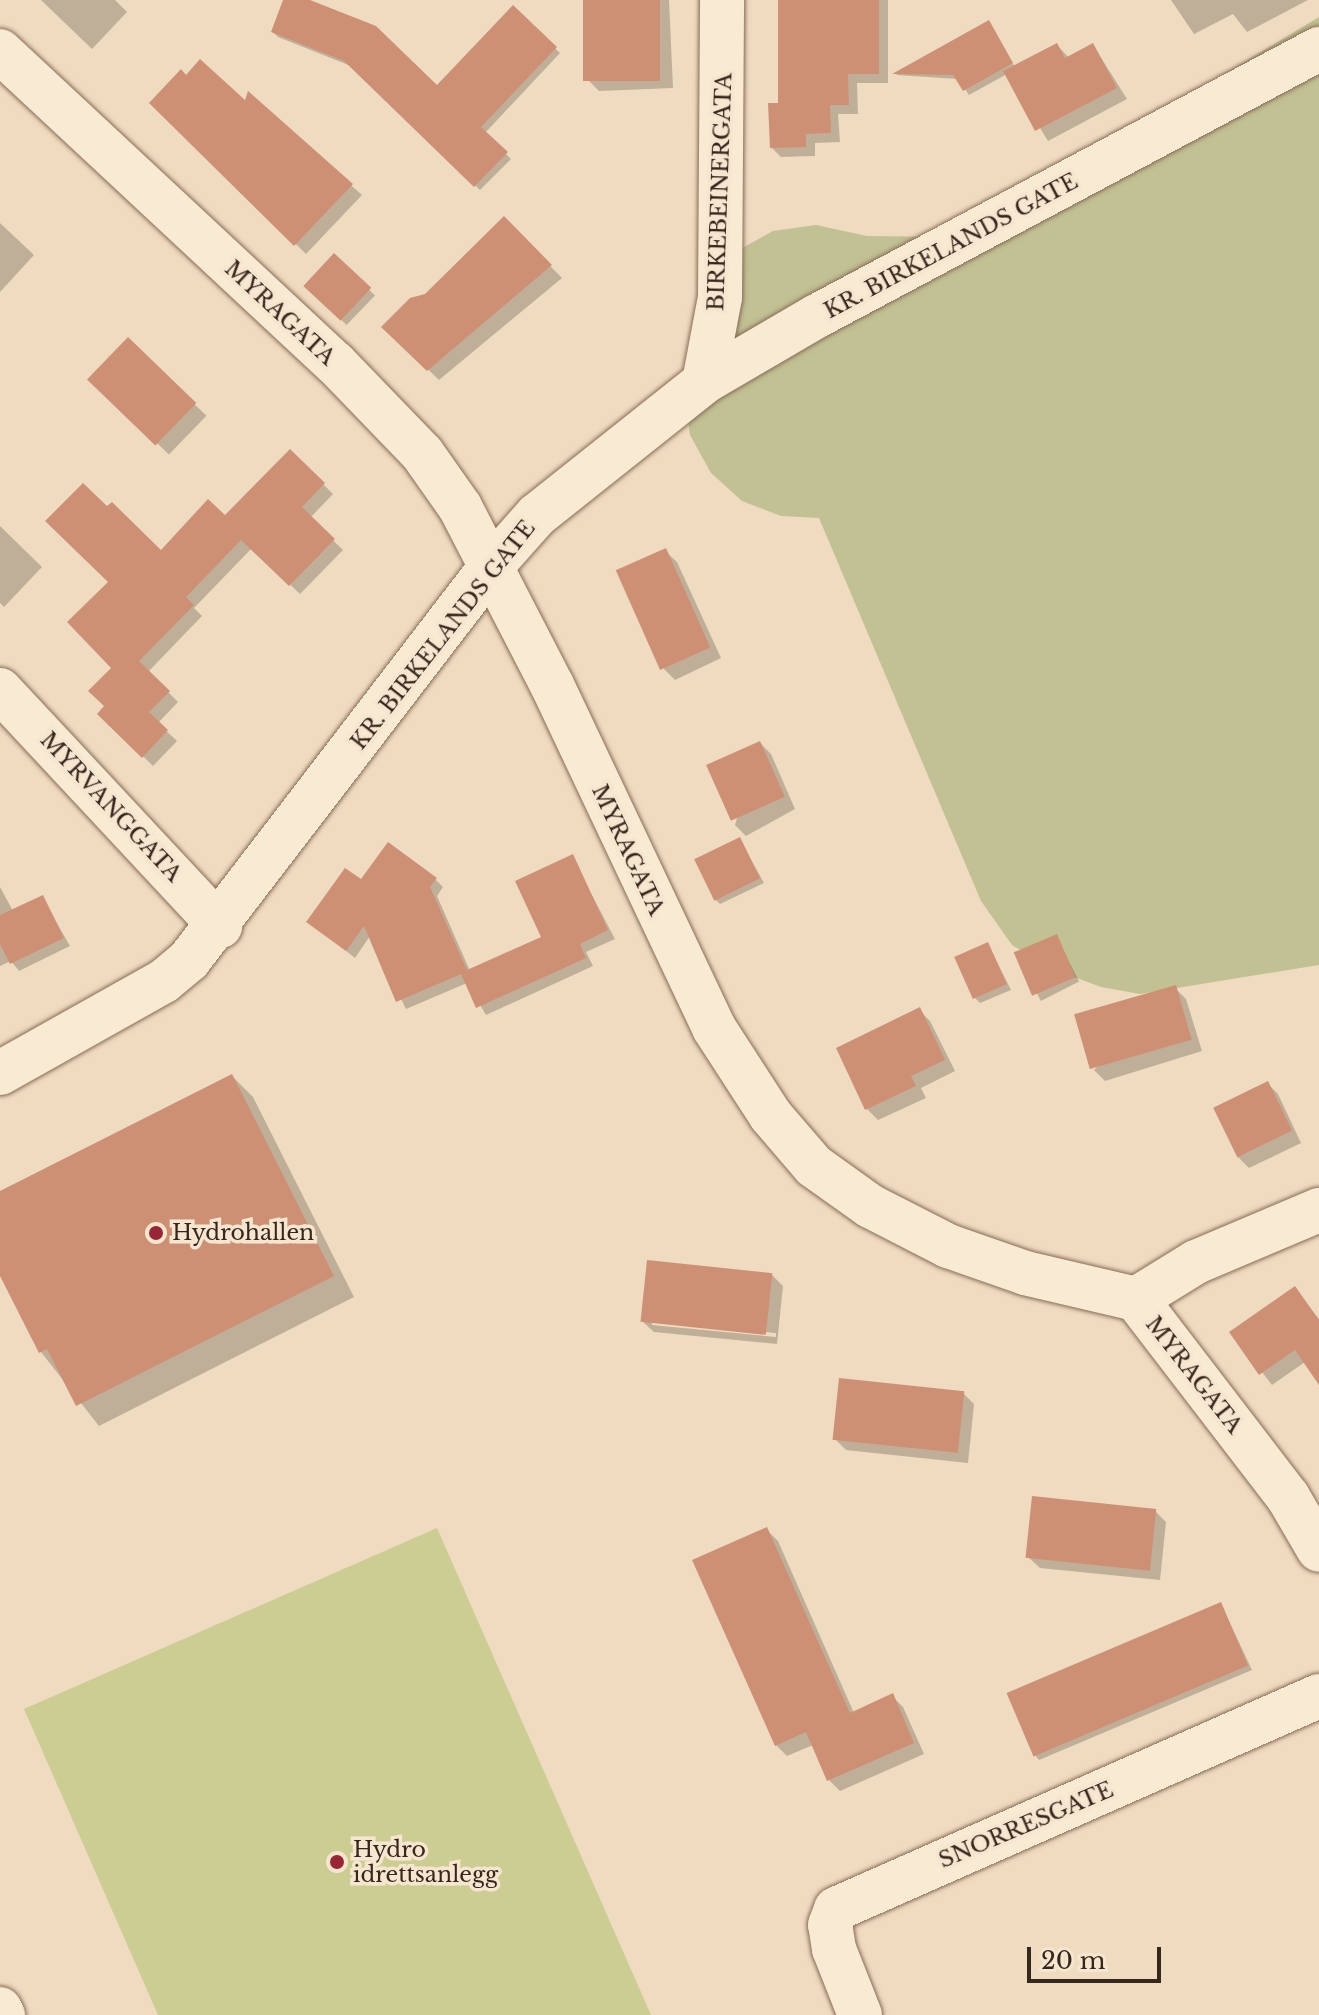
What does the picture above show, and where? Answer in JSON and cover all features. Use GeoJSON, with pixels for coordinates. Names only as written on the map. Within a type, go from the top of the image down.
{"type":"FeatureCollection","features":[{"type":"Feature","properties":{"kind":"street","name":"BIRKEBEINERGATA"},"geometry":{"type":"LineString","coordinates":[[704,382],[720,297],[722,0]]}},
{"type":"Feature","properties":{"kind":"street","name":"KR. BIRKELANDS GATE"},"geometry":{"type":"LineString","coordinates":[[0,1073],[164,981],[220,926],[489,569],[537,515],[704,382],[817,316],[1319,49]]}},
{"type":"Feature","properties":{"kind":"street","name":"MYRAGATA"},"geometry":{"type":"LineString","coordinates":[[0,51],[335,363],[422,453],[460,507],[489,569],[552,685],[714,1028],[771,1116],[814,1166],[870,1206],[948,1246],[1025,1273],[1136,1299],[1288,1497],[1319,1550]]}},
{"type":"Feature","properties":{"kind":"street","name":"MYRVANGGATA"},"geometry":{"type":"LineString","coordinates":[[0,690],[220,926]]}},
{"type":"Feature","properties":{"kind":"street"},"geometry":{"type":"LineString","coordinates":[[1136,1299],[1196,1262],[1319,1210]]}},
{"type":"Feature","properties":{"kind":"street","name":"SNORRESGATE"},"geometry":{"type":"LineString","coordinates":[[860,2015],[834,1949],[830,1925],[836,1909],[1319,1696]]}},
{"type":"Feature","properties":{"kind":"street"},"geometry":{"type":"LineString","coordinates":[[0,2009],[3,2015]]}},
{"type":"Feature","properties":{"kind":"green space"},"geometry":{"type":"Polygon","coordinates":[[[1319,17],[1319,965],[1140,994],[1101,987],[1050,968],[1012,945],[981,901],[819,518],[781,516],[742,501],[711,473],[690,435],[684,394],[737,251],[773,231],[816,225],[867,236],[953,237],[1319,17]]]}},
{"type":"Feature","properties":{"kind":"green space","name":"Hydro idrettsanlegg"},"geometry":{"type":"Polygon","coordinates":[[[437,1528],[651,2015],[158,2015],[24,1709],[437,1528]]]}},
{"type":"Feature","properties":{"kind":"building"},"geometry":{"type":"Polygon","coordinates":[[[283,0],[310,0],[376,26],[437,85],[513,5],[557,47],[481,127],[508,152],[474,187],[344,61],[271,32],[283,0]]]}},
{"type":"Feature","properties":{"kind":"building"},"geometry":{"type":"Polygon","coordinates":[[[583,0],[660,0],[660,81],[583,81],[583,0]]]}},
{"type":"Feature","properties":{"kind":"building"},"geometry":{"type":"Polygon","coordinates":[[[778,0],[879,0],[879,74],[848,74],[849,105],[830,105],[831,133],[806,134],[806,147],[770,148],[768,103],[778,103],[778,0]]]}},
{"type":"Feature","properties":{"kind":"building"},"geometry":{"type":"Polygon","coordinates":[[[989,20],[1013,63],[963,91],[953,75],[892,74],[989,20]]]}},
{"type":"Feature","properties":{"kind":"building"},"geometry":{"type":"Polygon","coordinates":[[[1057,43],[1065,58],[1093,43],[1117,88],[1035,131],[1003,71],[1057,43]]]}},
{"type":"Feature","properties":{"kind":"building"},"geometry":{"type":"Polygon","coordinates":[[[200,59],[245,100],[248,91],[353,184],[294,246],[149,103],[181,69],[186,75],[200,59]]]}},
{"type":"Feature","properties":{"kind":"building"},"geometry":{"type":"Polygon","coordinates":[[[504,216],[552,265],[427,371],[381,327],[410,298],[425,294],[504,216]]]}},
{"type":"Feature","properties":{"kind":"building"},"geometry":{"type":"Polygon","coordinates":[[[334,253],[371,288],[341,321],[303,286],[334,253]]]}},
{"type":"Feature","properties":{"kind":"building"},"geometry":{"type":"Polygon","coordinates":[[[128,337],[196,403],[155,445],[87,379],[128,337]]]}},
{"type":"Feature","properties":{"kind":"building"},"geometry":{"type":"Polygon","coordinates":[[[290,449],[325,483],[302,507],[335,539],[289,586],[241,540],[186,597],[194,605],[139,661],[170,691],[149,712],[168,730],[142,758],[97,714],[104,706],[88,691],[111,668],[67,622],[108,582],[45,521],[83,483],[107,506],[112,502],[161,550],[208,499],[225,515],[290,449]]]}},
{"type":"Feature","properties":{"kind":"building"},"geometry":{"type":"Polygon","coordinates":[[[666,548],[710,648],[660,670],[616,570],[666,548]]]}},
{"type":"Feature","properties":{"kind":"building"},"geometry":{"type":"Polygon","coordinates":[[[760,741],[785,797],[731,821],[706,765],[760,741]]]}},
{"type":"Feature","properties":{"kind":"building"},"geometry":{"type":"Polygon","coordinates":[[[740,837],[760,878],[714,901],[694,859],[740,837]]]}},
{"type":"Feature","properties":{"kind":"building"},"geometry":{"type":"Polygon","coordinates":[[[388,842],[437,878],[430,887],[467,970],[541,937],[515,881],[573,854],[608,930],[580,944],[586,958],[476,1008],[461,974],[396,1002],[364,926],[346,951],[306,922],[345,868],[361,879],[388,842]]]}},
{"type":"Feature","properties":{"kind":"building"},"geometry":{"type":"Polygon","coordinates":[[[43,895],[64,938],[10,964],[0,944],[0,915],[43,895]]]}},
{"type":"Feature","properties":{"kind":"building"},"geometry":{"type":"Polygon","coordinates":[[[1057,934],[1075,977],[1032,996],[1014,952],[1057,934]]]}},
{"type":"Feature","properties":{"kind":"building"},"geometry":{"type":"Polygon","coordinates":[[[988,942],[1007,984],[973,999],[954,957],[988,942]]]}},
{"type":"Feature","properties":{"kind":"building"},"geometry":{"type":"Polygon","coordinates":[[[1176,985],[1192,1040],[1090,1069],[1074,1014],[1176,985]]]}},
{"type":"Feature","properties":{"kind":"building"},"geometry":{"type":"Polygon","coordinates":[[[920,1007],[945,1060],[911,1076],[916,1086],[865,1110],[836,1048],[920,1007]]]}},
{"type":"Feature","properties":{"kind":"building","name":"Hydrohallen"},"geometry":{"type":"Polygon","coordinates":[[[232,1074],[334,1276],[76,1406],[47,1349],[39,1353],[0,1276],[0,1191],[232,1074]]]}},
{"type":"Feature","properties":{"kind":"building"},"geometry":{"type":"Polygon","coordinates":[[[1268,1081],[1292,1130],[1237,1157],[1213,1108],[1268,1081]]]}},
{"type":"Feature","properties":{"kind":"building"},"geometry":{"type":"Polygon","coordinates":[[[647,1260],[772,1273],[766,1335],[641,1322],[647,1260]]]}},
{"type":"Feature","properties":{"kind":"building"},"geometry":{"type":"Polygon","coordinates":[[[1295,1286],[1319,1320],[1319,1385],[1295,1350],[1259,1375],[1229,1332],[1295,1286]]]}},
{"type":"Feature","properties":{"kind":"building"},"geometry":{"type":"Polygon","coordinates":[[[839,1378],[964,1391],[958,1453],[833,1440],[839,1378]]]}},
{"type":"Feature","properties":{"kind":"building"},"geometry":{"type":"Polygon","coordinates":[[[1032,1496],[1156,1509],[1150,1571],[1026,1558],[1032,1496]]]}},
{"type":"Feature","properties":{"kind":"building"},"geometry":{"type":"Polygon","coordinates":[[[767,1527],[850,1713],[893,1693],[914,1743],[827,1781],[806,1732],[775,1746],[692,1560],[767,1527]]]}},
{"type":"Feature","properties":{"kind":"building"},"geometry":{"type":"Polygon","coordinates":[[[1221,1602],[1248,1666],[1033,1757],[1007,1693],[1221,1602]]]}},
{"type":"Feature","properties":{"kind":"place","name":"Hydrohallen"},"geometry":{"type":"Point","coordinates":[156,1233]}},
{"type":"Feature","properties":{"kind":"place","name":"Hydro idrettsanlegg"},"geometry":{"type":"Point","coordinates":[337,1862]}}]}
